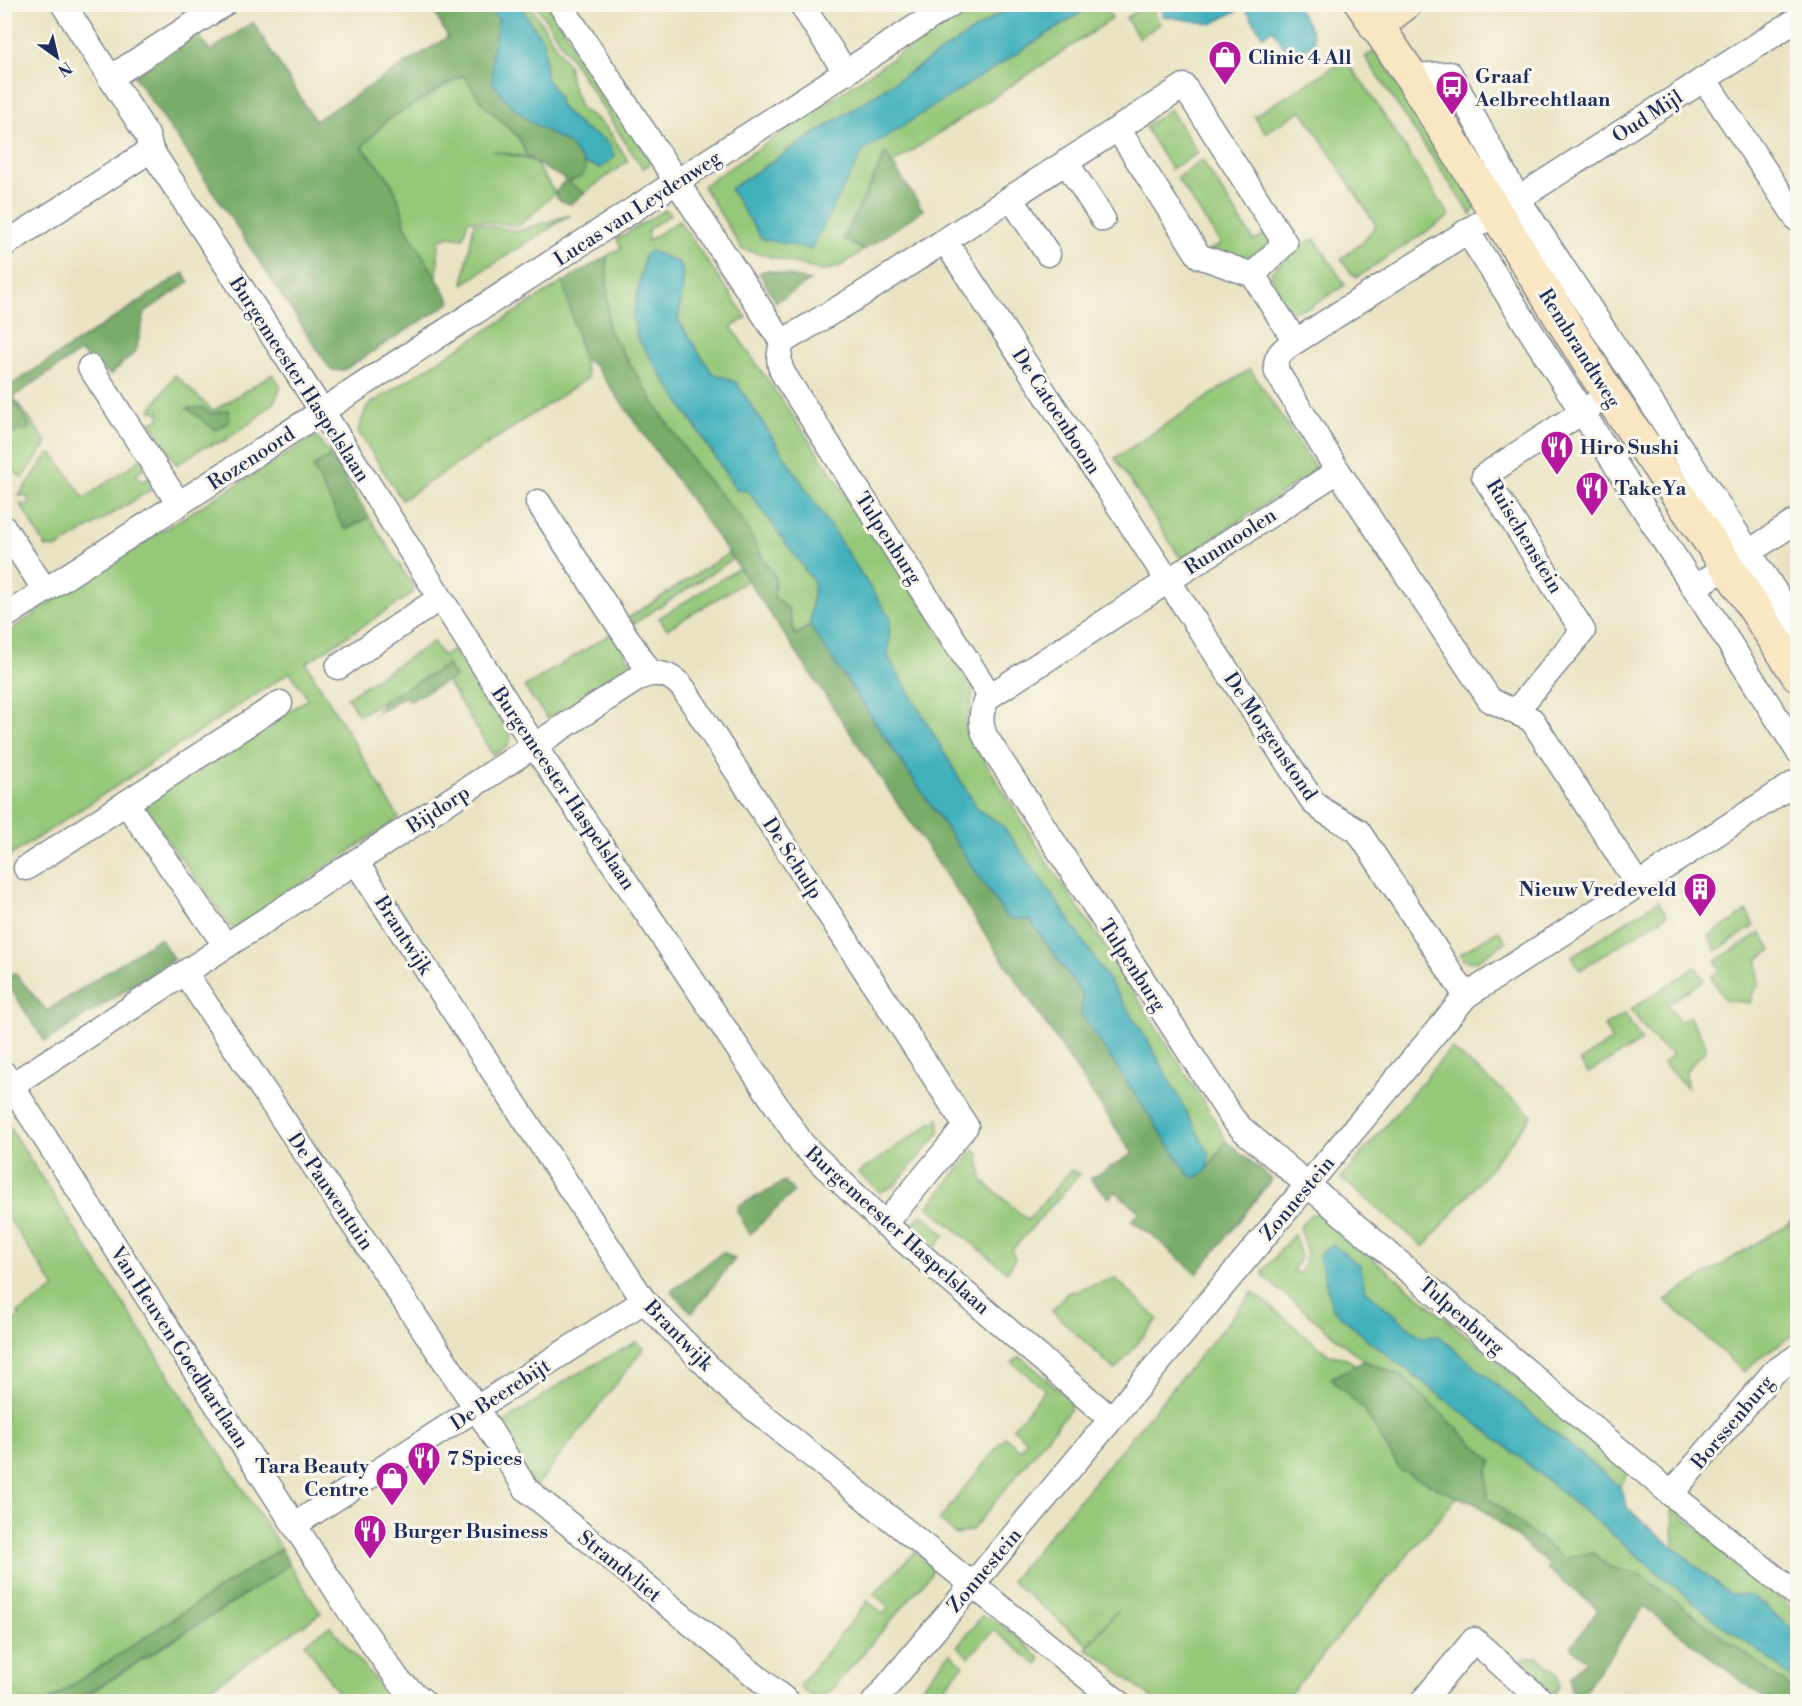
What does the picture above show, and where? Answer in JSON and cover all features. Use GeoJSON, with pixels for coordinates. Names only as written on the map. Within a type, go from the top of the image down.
{"type":"FeatureCollection","features":[{"type":"Feature","properties":{"kind":"street","name":"Burgemeester Haspelslaan"},"geometry":{"type":"LineString","coordinates":[[63,4],[147,135],[151,150],[322,411],[535,747],[803,1145],[885,1224],[1111,1419]]}},
{"type":"Feature","properties":{"kind":"street"},"geometry":{"type":"LineString","coordinates":[[110,78],[224,4]]}},
{"type":"Feature","properties":{"kind":"street"},"geometry":{"type":"LineString","coordinates":[[560,4],[782,342],[859,296],[1184,86],[1285,243],[1253,275]]}},
{"type":"Feature","properties":{"kind":"street"},"geometry":{"type":"LineString","coordinates":[[801,4],[846,73]]}},
{"type":"Feature","properties":{"kind":"street","name":"Lucas van Leydenweg"},"geometry":{"type":"LineString","coordinates":[[322,411],[951,4]]}},
{"type":"Feature","properties":{"kind":"street"},"geometry":{"type":"LineString","coordinates":[[1369,15],[1404,4]]}},
{"type":"Feature","properties":{"kind":"street","name":"Rembrandtweg"},"geometry":{"type":"LineString","coordinates":[[1369,15],[1507,206],[1737,559],[1797,675]]}},
{"type":"Feature","properties":{"kind":"street","name":"Oud Mijl"},"geometry":{"type":"LineString","coordinates":[[1507,206],[1797,19]]}},
{"type":"Feature","properties":{"kind":"street"},"geometry":{"type":"LineString","coordinates":[[1704,79],[1797,220]]}},
{"type":"Feature","properties":{"kind":"street"},"geometry":{"type":"LineString","coordinates":[[1118,129],[1199,256],[1253,275],[1295,342]]}},
{"type":"Feature","properties":{"kind":"street"},"geometry":{"type":"LineString","coordinates":[[4,244],[151,150]]}},
{"type":"Feature","properties":{"kind":"street"},"geometry":{"type":"LineString","coordinates":[[1066,162],[1103,219]]}},
{"type":"Feature","properties":{"kind":"street"},"geometry":{"type":"LineString","coordinates":[[1011,198],[1048,254]]}},
{"type":"Feature","properties":{"kind":"street"},"geometry":{"type":"LineString","coordinates":[[1507,206],[1287,347],[1275,363],[1277,372],[1338,471],[1490,700],[1532,720],[1638,885]]}},
{"type":"Feature","properties":{"kind":"street","name":"Rembrandtweg"},"geometry":{"type":"LineString","coordinates":[[1507,206],[1609,395],[1737,559],[1797,627]]}},
{"type":"Feature","properties":{"kind":"street","name":"Rembrandtweg"},"geometry":{"type":"LineString","coordinates":[[1467,231],[1797,751]]}},
{"type":"Feature","properties":{"kind":"street","name":"De Catoenboom"},"geometry":{"type":"LineString","coordinates":[[945,241],[1169,581]]}},
{"type":"Feature","properties":{"kind":"street","name":"Tulpenburg"},"geometry":{"type":"LineString","coordinates":[[782,342],[778,357],[784,375],[990,696],[982,712],[981,720],[985,736],[1232,1118],[1242,1129],[1671,1494],[1797,1596]]}},
{"type":"Feature","properties":{"kind":"street"},"geometry":{"type":"LineString","coordinates":[[90,367],[179,504]]}},
{"type":"Feature","properties":{"kind":"street","name":"Ruischenstein"},"geometry":{"type":"LineString","coordinates":[[1515,712],[1583,632],[1484,476],[1609,395]]}},
{"type":"Feature","properties":{"kind":"street","name":"Rozenoord"},"geometry":{"type":"LineString","coordinates":[[4,617],[322,411]]}},
{"type":"Feature","properties":{"kind":"street","name":"Runmoolen"},"geometry":{"type":"LineString","coordinates":[[990,696],[1338,471]]}},
{"type":"Feature","properties":{"kind":"street"},"geometry":{"type":"LineString","coordinates":[[538,502],[650,674]]}},
{"type":"Feature","properties":{"kind":"street"},"geometry":{"type":"LineString","coordinates":[[1694,588],[1797,520]]}},
{"type":"Feature","properties":{"kind":"street"},"geometry":{"type":"LineString","coordinates":[[4,528],[45,590]]}},
{"type":"Feature","properties":{"kind":"street","name":"De Morgenstond"},"geometry":{"type":"LineString","coordinates":[[1169,581],[1314,803],[1359,831],[1466,996]]}},
{"type":"Feature","properties":{"kind":"street"},"geometry":{"type":"LineString","coordinates":[[338,667],[440,598]]}},
{"type":"Feature","properties":{"kind":"street","name":"De Schulp"},"geometry":{"type":"LineString","coordinates":[[650,674],[660,673],[669,676],[683,688],[966,1126],[885,1224]]}},
{"type":"Feature","properties":{"kind":"street","name":"Bijdorp"},"geometry":{"type":"LineString","coordinates":[[8,1080],[185,973],[640,677],[650,674]]}},
{"type":"Feature","properties":{"kind":"street"},"geometry":{"type":"LineString","coordinates":[[26,868],[280,703]]}},
{"type":"Feature","properties":{"kind":"street","name":"Zonnestein"},"geometry":{"type":"LineString","coordinates":[[873,1701],[1466,996],[1797,782]]}},
{"type":"Feature","properties":{"kind":"street"},"geometry":{"type":"LineString","coordinates":[[126,803],[226,946]]}},
{"type":"Feature","properties":{"kind":"street","name":"Brantwijk"},"geometry":{"type":"LineString","coordinates":[[356,862],[644,1301],[732,1391],[1118,1701]]}},
{"type":"Feature","properties":{"kind":"street","name":"De Pauwentuin"},"geometry":{"type":"LineString","coordinates":[[185,973],[477,1409]]}},
{"type":"Feature","properties":{"kind":"street","name":"Van Heuven Goedhartlaan"},"geometry":{"type":"LineString","coordinates":[[8,1080],[349,1610],[399,1681],[424,1701]]}},
{"type":"Feature","properties":{"kind":"street","name":"De Beerebijt"},"geometry":{"type":"LineString","coordinates":[[294,1525],[644,1301]]}},
{"type":"Feature","properties":{"kind":"street","name":"Borssenburg"},"geometry":{"type":"LineString","coordinates":[[1671,1494],[1774,1372],[1797,1356]]}},
{"type":"Feature","properties":{"kind":"street","name":"Strandvliet"},"geometry":{"type":"LineString","coordinates":[[477,1409],[526,1489],[788,1701]]}},
{"type":"Feature","properties":{"kind":"street"},"geometry":{"type":"LineString","coordinates":[[1422,1701],[1474,1640],[1543,1701]]}},
{"type":"Feature","properties":{"kind":"green space"},"geometry":{"type":"Polygon","coordinates":[[[430,5],[481,5],[499,19],[492,54],[553,133],[569,144],[584,163],[586,170],[581,177],[568,182],[584,193],[571,204],[559,199],[555,193],[566,179],[527,157],[519,137],[483,104],[463,75],[387,120],[362,147],[385,173],[394,188],[405,226],[451,302],[344,370],[331,370],[134,76],[197,33],[210,51],[253,22],[315,121],[448,37],[430,5]]]}},
{"type":"Feature","properties":{"kind":"green space"},"geometry":{"type":"Polygon","coordinates":[[[519,5],[530,5],[569,67],[570,80],[581,109],[603,125],[628,161],[584,193],[568,182],[586,170],[584,163],[601,168],[600,137],[585,130],[561,107],[557,94],[546,78],[543,42],[519,5]]]}},
{"type":"Feature","properties":{"kind":"green space"},"geometry":{"type":"Polygon","coordinates":[[[536,5],[548,5],[651,162],[647,166],[642,168],[536,5]]]}},
{"type":"Feature","properties":{"kind":"green space"},"geometry":{"type":"Polygon","coordinates":[[[971,5],[1013,5],[730,189],[810,249],[863,151],[1093,5],[1106,5],[1112,19],[892,164],[885,154],[843,239],[864,250],[839,267],[822,271],[742,249],[703,186],[971,5]]]}},
{"type":"Feature","properties":{"kind":"green space"},"geometry":{"type":"Polygon","coordinates":[[[1146,5],[1151,5],[1160,24],[1139,38],[1126,18],[1146,5]]]}},
{"type":"Feature","properties":{"kind":"green space"},"geometry":{"type":"Polygon","coordinates":[[[1376,50],[1476,206],[1471,215],[1365,57],[1376,50]]]}},
{"type":"Feature","properties":{"kind":"green space"},"geometry":{"type":"Polygon","coordinates":[[[1345,60],[1450,216],[1357,277],[1341,259],[1363,242],[1376,225],[1302,110],[1265,133],[1254,116],[1345,60]]]}},
{"type":"Feature","properties":{"kind":"green space"},"geometry":{"type":"Polygon","coordinates":[[[463,75],[483,103],[519,138],[527,157],[492,151],[534,161],[555,193],[519,226],[468,220],[463,238],[448,236],[439,240],[437,279],[405,226],[394,188],[385,173],[362,147],[387,120],[463,75]]]}},
{"type":"Feature","properties":{"kind":"green space"},"geometry":{"type":"Polygon","coordinates":[[[1170,109],[1198,153],[1171,169],[1145,127],[1170,109]]]}},
{"type":"Feature","properties":{"kind":"green space"},"geometry":{"type":"Polygon","coordinates":[[[886,154],[923,210],[864,250],[843,239],[886,154]]]}},
{"type":"Feature","properties":{"kind":"green space"},"geometry":{"type":"Polygon","coordinates":[[[1202,160],[1254,241],[1267,233],[1270,240],[1251,263],[1208,251],[1221,244],[1177,178],[1202,160]]]}},
{"type":"Feature","properties":{"kind":"green space"},"geometry":{"type":"Polygon","coordinates":[[[665,210],[671,214],[648,230],[647,241],[679,221],[747,318],[731,327],[921,602],[974,690],[965,729],[1051,868],[1101,940],[1226,1141],[1208,1169],[1208,1154],[1147,1039],[1062,909],[1001,824],[978,810],[888,657],[890,618],[736,382],[712,373],[678,320],[683,284],[680,263],[645,254],[633,318],[637,337],[736,490],[748,491],[814,582],[810,626],[795,635],[788,608],[774,597],[775,576],[742,520],[700,471],[608,329],[607,256],[621,248],[617,239],[665,210]]]}},
{"type":"Feature","properties":{"kind":"green space"},"geometry":{"type":"Polygon","coordinates":[[[570,215],[463,284],[474,223],[518,231],[570,215]]]}},
{"type":"Feature","properties":{"kind":"green space"},"geometry":{"type":"Polygon","coordinates":[[[1315,239],[1345,285],[1311,307],[1288,312],[1273,289],[1271,273],[1296,248],[1315,239]]]}},
{"type":"Feature","properties":{"kind":"green space"},"geometry":{"type":"Polygon","coordinates":[[[607,256],[608,329],[700,471],[742,520],[775,577],[774,597],[788,608],[795,635],[810,626],[1007,918],[1030,920],[1083,995],[1082,1014],[1190,1176],[1208,1169],[1226,1141],[1272,1179],[1197,1274],[1153,1236],[1131,1221],[1140,1212],[1115,1191],[1109,1198],[1090,1179],[1133,1154],[745,576],[596,367],[583,358],[563,282],[607,256]]]}},
{"type":"Feature","properties":{"kind":"green space"},"geometry":{"type":"Polygon","coordinates":[[[767,270],[810,281],[776,302],[759,273],[767,270]]]}},
{"type":"Feature","properties":{"kind":"green space"},"geometry":{"type":"Polygon","coordinates":[[[183,273],[189,282],[145,312],[136,351],[110,375],[80,352],[13,397],[30,427],[18,432],[5,429],[5,389],[183,273]]]}},
{"type":"Feature","properties":{"kind":"green space"},"geometry":{"type":"Polygon","coordinates":[[[563,282],[588,378],[402,500],[358,431],[367,406],[563,282]]]}},
{"type":"Feature","properties":{"kind":"green space"},"geometry":{"type":"Polygon","coordinates":[[[1250,369],[1317,470],[1181,559],[1115,458],[1250,369]]]}},
{"type":"Feature","properties":{"kind":"green space"},"geometry":{"type":"Polygon","coordinates":[[[273,374],[281,387],[274,402],[252,422],[224,441],[202,448],[177,465],[149,422],[159,420],[159,412],[150,411],[175,375],[213,411],[273,374]]]}},
{"type":"Feature","properties":{"kind":"green space"},"geometry":{"type":"Polygon","coordinates":[[[13,397],[47,443],[23,478],[5,465],[5,429],[15,433],[13,397]]]}},
{"type":"Feature","properties":{"kind":"green space"},"geometry":{"type":"Polygon","coordinates":[[[202,407],[211,414],[229,410],[229,422],[215,430],[187,408],[202,407]]]}},
{"type":"Feature","properties":{"kind":"green space"},"geometry":{"type":"Polygon","coordinates":[[[316,436],[331,456],[313,467],[347,530],[369,517],[413,586],[413,593],[306,663],[399,818],[233,930],[142,805],[308,699],[290,672],[5,859],[5,634],[112,561],[316,436]]]}},
{"type":"Feature","properties":{"kind":"green space"},"geometry":{"type":"Polygon","coordinates":[[[48,454],[54,455],[84,498],[141,459],[145,467],[136,474],[142,482],[152,476],[157,486],[57,548],[46,547],[20,504],[29,505],[29,497],[19,496],[48,454]]]}},
{"type":"Feature","properties":{"kind":"green space"},"geometry":{"type":"Polygon","coordinates":[[[331,456],[369,517],[346,530],[313,467],[331,456]]]}},
{"type":"Feature","properties":{"kind":"green space"},"geometry":{"type":"Polygon","coordinates":[[[729,553],[733,559],[633,624],[628,618],[729,553]]]}},
{"type":"Feature","properties":{"kind":"green space"},"geometry":{"type":"Polygon","coordinates":[[[739,568],[748,580],[667,629],[659,618],[739,568]]]}},
{"type":"Feature","properties":{"kind":"green space"},"geometry":{"type":"Polygon","coordinates":[[[612,633],[632,665],[548,719],[524,687],[612,633]]]}},
{"type":"Feature","properties":{"kind":"green space"},"geometry":{"type":"Polygon","coordinates":[[[433,642],[443,656],[456,649],[511,736],[508,746],[493,755],[447,681],[455,677],[447,665],[359,715],[347,697],[433,642]]]}},
{"type":"Feature","properties":{"kind":"green space"},"geometry":{"type":"Polygon","coordinates":[[[448,665],[455,677],[409,701],[405,696],[376,714],[383,701],[448,665]]]}},
{"type":"Feature","properties":{"kind":"green space"},"geometry":{"type":"Polygon","coordinates":[[[1658,901],[1667,915],[1580,970],[1572,956],[1658,901]]]}},
{"type":"Feature","properties":{"kind":"green space"},"geometry":{"type":"Polygon","coordinates":[[[1747,911],[1754,926],[1716,951],[1709,936],[1747,911]]]}},
{"type":"Feature","properties":{"kind":"green space"},"geometry":{"type":"Polygon","coordinates":[[[1498,930],[1506,942],[1475,962],[1463,960],[1460,954],[1498,930]]]}},
{"type":"Feature","properties":{"kind":"green space"},"geometry":{"type":"Polygon","coordinates":[[[1760,933],[1772,950],[1758,959],[1759,985],[1752,994],[1750,1003],[1725,1000],[1711,977],[1721,970],[1715,961],[1760,933]]]}},
{"type":"Feature","properties":{"kind":"green space"},"geometry":{"type":"Polygon","coordinates":[[[159,938],[174,959],[45,1042],[5,980],[14,972],[47,1011],[159,938]]]}},
{"type":"Feature","properties":{"kind":"green space"},"geometry":{"type":"Polygon","coordinates":[[[1696,967],[1704,980],[1667,1004],[1680,1022],[1689,1016],[1706,1045],[1706,1050],[1686,1071],[1687,1088],[1663,1063],[1673,1055],[1655,1040],[1631,1009],[1696,967]]]}},
{"type":"Feature","properties":{"kind":"green space"},"geometry":{"type":"Polygon","coordinates":[[[1625,1014],[1642,1041],[1588,1073],[1580,1061],[1612,1040],[1604,1026],[1625,1014]]]}},
{"type":"Feature","properties":{"kind":"green space"},"geometry":{"type":"Polygon","coordinates":[[[1451,1048],[1532,1115],[1424,1247],[1341,1178],[1451,1048]]]}},
{"type":"Feature","properties":{"kind":"green space"},"geometry":{"type":"Polygon","coordinates":[[[939,1118],[939,1134],[894,1186],[880,1192],[858,1173],[939,1118]]]}},
{"type":"Feature","properties":{"kind":"green space"},"geometry":{"type":"Polygon","coordinates":[[[4,1119],[281,1548],[48,1701],[5,1701],[5,1326],[20,1316],[18,1313],[55,1288],[5,1213],[4,1119]]]}},
{"type":"Feature","properties":{"kind":"green space"},"geometry":{"type":"Polygon","coordinates":[[[974,1150],[979,1154],[982,1180],[1028,1220],[1071,1170],[1080,1174],[1012,1250],[1015,1260],[1007,1272],[928,1207],[974,1150]]]}},
{"type":"Feature","properties":{"kind":"green space"},"geometry":{"type":"Polygon","coordinates":[[[784,1181],[794,1192],[750,1234],[737,1211],[739,1205],[784,1181]]]}},
{"type":"Feature","properties":{"kind":"green space"},"geometry":{"type":"Polygon","coordinates":[[[922,1214],[945,1235],[935,1248],[916,1232],[913,1224],[922,1214]]]}},
{"type":"Feature","properties":{"kind":"green space"},"geometry":{"type":"Polygon","coordinates":[[[1311,1214],[1321,1214],[1576,1426],[1628,1472],[1620,1487],[1438,1336],[1421,1338],[1365,1290],[1360,1265],[1334,1245],[1367,1339],[1506,1446],[1715,1620],[1774,1662],[1797,1684],[1797,1699],[1796,1692],[1639,1574],[1609,1567],[1593,1552],[1564,1559],[1487,1497],[1488,1469],[1492,1461],[1400,1375],[1364,1361],[1264,1277],[1263,1271],[1294,1234],[1301,1257],[1293,1271],[1300,1273],[1307,1255],[1300,1227],[1311,1214]]]}},
{"type":"Feature","properties":{"kind":"green space"},"geometry":{"type":"Polygon","coordinates":[[[1797,1218],[1797,1332],[1760,1357],[1744,1372],[1665,1300],[1797,1218]]]}},
{"type":"Feature","properties":{"kind":"green space"},"geometry":{"type":"Polygon","coordinates":[[[723,1252],[735,1259],[692,1313],[671,1291],[723,1252]]]}},
{"type":"Feature","properties":{"kind":"green space"},"geometry":{"type":"Polygon","coordinates":[[[1115,1278],[1158,1319],[1115,1370],[1052,1311],[1067,1293],[1115,1278]]]}},
{"type":"Feature","properties":{"kind":"green space"},"geometry":{"type":"Polygon","coordinates":[[[1253,1292],[1329,1355],[1347,1358],[1356,1366],[1332,1379],[1365,1411],[1400,1470],[1457,1497],[1284,1701],[1155,1701],[1102,1658],[1086,1649],[1118,1610],[1088,1645],[1011,1581],[1253,1292]]]}},
{"type":"Feature","properties":{"kind":"green space"},"geometry":{"type":"Polygon","coordinates":[[[636,1342],[644,1348],[535,1488],[500,1425],[570,1378],[636,1342]]]}},
{"type":"Feature","properties":{"kind":"green space"},"geometry":{"type":"Polygon","coordinates":[[[1021,1357],[1068,1398],[1071,1408],[972,1530],[956,1535],[939,1520],[1005,1437],[1020,1450],[1027,1441],[1013,1428],[1045,1390],[1012,1362],[1021,1357]]]}},
{"type":"Feature","properties":{"kind":"green space"},"geometry":{"type":"Polygon","coordinates":[[[1364,1361],[1400,1375],[1492,1461],[1488,1469],[1487,1497],[1564,1559],[1593,1552],[1609,1567],[1639,1574],[1796,1692],[1797,1701],[1768,1701],[1644,1607],[1577,1701],[1573,1701],[1570,1678],[1586,1660],[1571,1647],[1598,1609],[1548,1570],[1549,1564],[1474,1502],[1457,1497],[1400,1470],[1365,1411],[1331,1378],[1364,1361]]]}},
{"type":"Feature","properties":{"kind":"green space"},"geometry":{"type":"Polygon","coordinates":[[[1672,1507],[1797,1613],[1797,1633],[1752,1596],[1729,1594],[1674,1547],[1672,1507]]]}},
{"type":"Feature","properties":{"kind":"green space"},"geometry":{"type":"Polygon","coordinates":[[[281,1548],[289,1564],[274,1576],[76,1701],[48,1701],[281,1548]]]}},
{"type":"Feature","properties":{"kind":"green space"},"geometry":{"type":"Polygon","coordinates":[[[915,1552],[931,1565],[931,1574],[833,1688],[818,1701],[799,1686],[868,1601],[883,1614],[889,1607],[874,1594],[915,1552]]]}},
{"type":"Feature","properties":{"kind":"green space"},"geometry":{"type":"Polygon","coordinates":[[[289,1564],[321,1613],[191,1701],[76,1702],[274,1576],[289,1564]]]}},
{"type":"Feature","properties":{"kind":"green space"},"geometry":{"type":"Polygon","coordinates":[[[982,1616],[998,1622],[1021,1640],[1041,1659],[1037,1665],[994,1630],[969,1657],[957,1646],[982,1616]]]}},
{"type":"Feature","properties":{"kind":"green space"},"geometry":{"type":"Polygon","coordinates":[[[330,1626],[393,1701],[343,1701],[305,1643],[330,1626]]]}},
{"type":"Feature","properties":{"kind":"green space"},"geometry":{"type":"Polygon","coordinates":[[[950,1653],[963,1665],[933,1701],[910,1701],[950,1653]]]}},
{"type":"Feature","properties":{"kind":"green space"},"geometry":{"type":"Polygon","coordinates":[[[1538,1657],[1558,1674],[1559,1687],[1554,1694],[1518,1664],[1525,1658],[1538,1657]]]}},
{"type":"Feature","properties":{"kind":"water"},"geometry":{"type":"Polygon","coordinates":[[[481,5],[519,5],[544,42],[546,78],[557,94],[561,107],[585,130],[608,143],[615,156],[601,168],[584,163],[569,144],[529,121],[508,102],[493,83],[492,54],[499,19],[481,5]]]}},
{"type":"Feature","properties":{"kind":"water"},"geometry":{"type":"Polygon","coordinates":[[[1013,5],[1093,5],[863,151],[811,249],[762,239],[730,189],[1013,5]]]}},
{"type":"Feature","properties":{"kind":"water"},"geometry":{"type":"Polygon","coordinates":[[[1160,5],[1296,5],[1311,29],[1315,43],[1290,58],[1273,29],[1263,36],[1244,7],[1212,24],[1163,16],[1160,5]]]}},
{"type":"Feature","properties":{"kind":"water"},"geometry":{"type":"Polygon","coordinates":[[[651,251],[680,263],[683,284],[678,320],[712,373],[736,382],[890,618],[888,657],[978,810],[1001,824],[1062,909],[1147,1039],[1209,1154],[1208,1169],[1198,1177],[1190,1176],[1081,1014],[1083,995],[1030,920],[1007,918],[810,626],[814,582],[748,491],[737,490],[637,337],[633,318],[645,254],[651,251]]]}},
{"type":"Feature","properties":{"kind":"water"},"geometry":{"type":"Polygon","coordinates":[[[1334,1245],[1360,1265],[1365,1290],[1421,1337],[1438,1336],[1620,1487],[1628,1509],[1729,1594],[1752,1596],[1797,1633],[1797,1684],[1774,1662],[1715,1620],[1506,1446],[1367,1339],[1332,1308],[1319,1255],[1334,1245]]]}},
{"type":"Feature","properties":{"kind":"place","name":"Clinic 4 All"},"geometry":{"type":"Point","coordinates":[1225,86]}},
{"type":"Feature","properties":{"kind":"place","name":"Graaf Aelbrechtlaan"},"geometry":{"type":"Point","coordinates":[1452,116]}},
{"type":"Feature","properties":{"kind":"place","name":"Hiro Sushi"},"geometry":{"type":"Point","coordinates":[1557,476]}},
{"type":"Feature","properties":{"kind":"place","name":"TakeYa"},"geometry":{"type":"Point","coordinates":[1592,517]}},
{"type":"Feature","properties":{"kind":"place","name":"Nieuw Vredeveld"},"geometry":{"type":"Point","coordinates":[1700,918]}},
{"type":"Feature","properties":{"kind":"place","name":"7 Spices"},"geometry":{"type":"Point","coordinates":[424,1487]}},
{"type":"Feature","properties":{"kind":"place","name":"Tara Beauty Centre"},"geometry":{"type":"Point","coordinates":[392,1507]}},
{"type":"Feature","properties":{"kind":"place","name":"Burger Business"},"geometry":{"type":"Point","coordinates":[370,1560]}}]}
